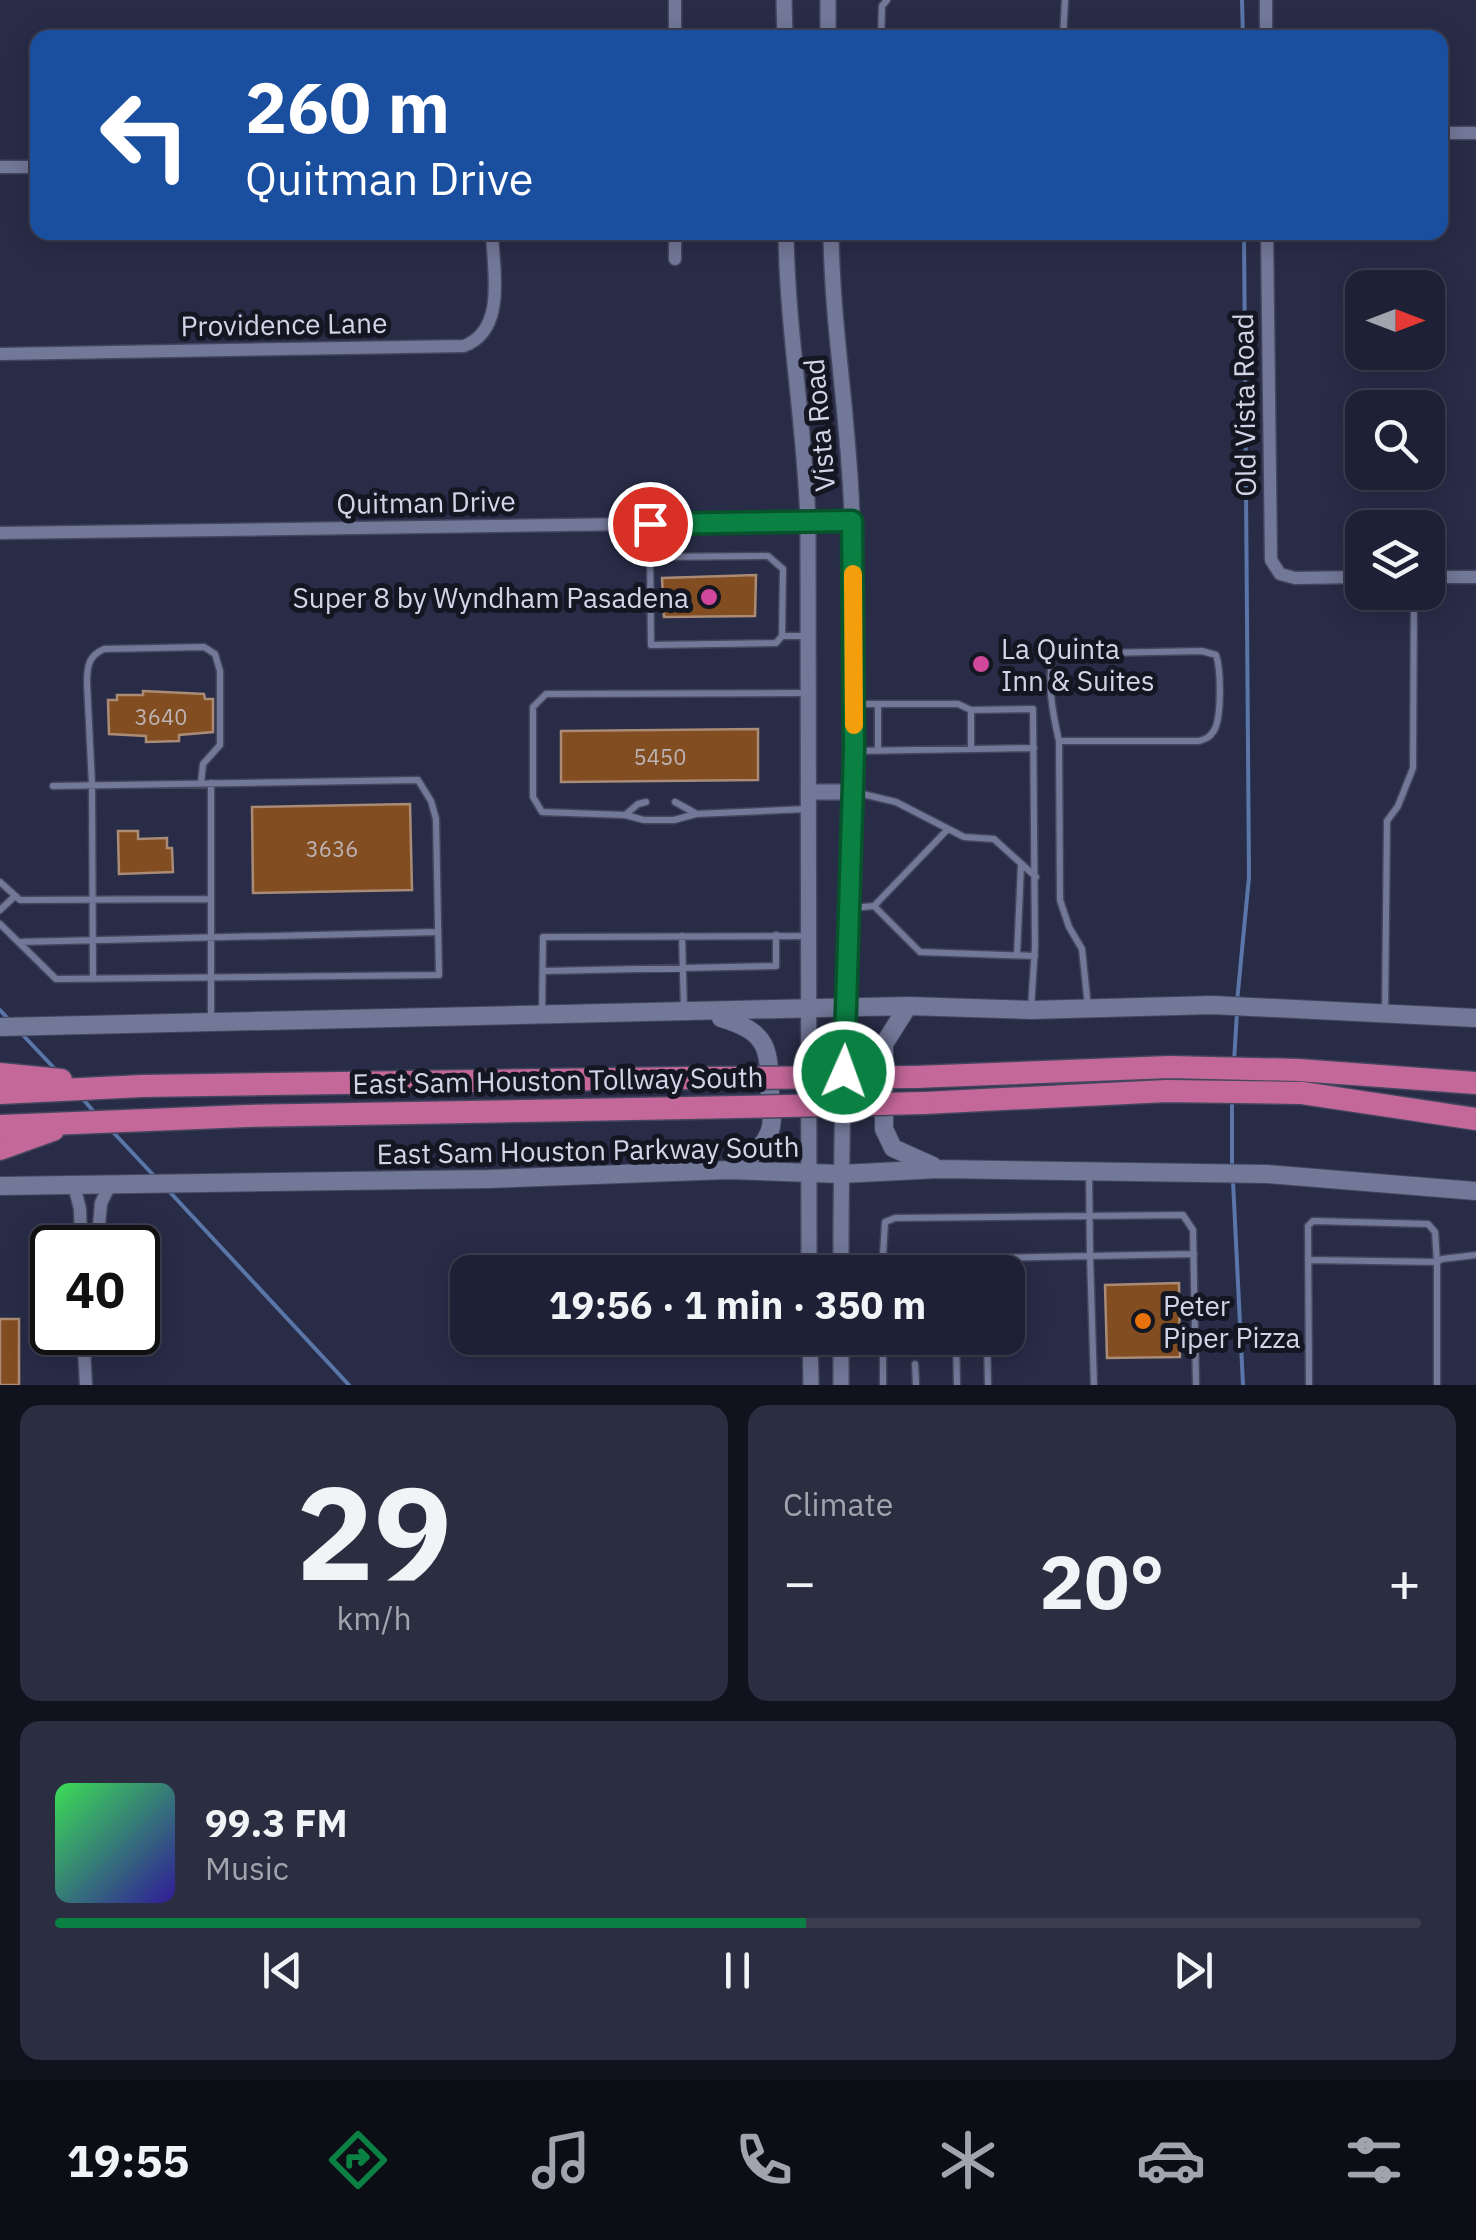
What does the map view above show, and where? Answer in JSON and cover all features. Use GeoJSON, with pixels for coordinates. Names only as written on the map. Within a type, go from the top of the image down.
{"type":"FeatureCollection","features":[{"type":"Feature","properties":{"kind":"highway","name":"East Sam Houston Tollway South"},"geometry":{"type":"LineString","coordinates":[[8,1084],[142,1086],[915,1077],[1170,1067],[1300,1082],[1476,1119]]}},
{"type":"Feature","properties":{"kind":"highway","name":"East Sam Houston Tollway South"},"geometry":{"type":"LineString","coordinates":[[0,1126],[47,1130],[167,1119],[924,1102],[1300,1082],[1476,1083]]}},
{"type":"Feature","properties":{"kind":"highway"},"geometry":{"type":"LineString","coordinates":[[0,1149],[47,1130]]}},
{"type":"Feature","properties":{"kind":"main road"},"geometry":{"type":"LineString","coordinates":[[0,1027],[908,1006],[1031,1010],[1273,1006],[1476,1018]]}},
{"type":"Feature","properties":{"kind":"main road"},"geometry":{"type":"LineString","coordinates":[[908,1006],[884,1044],[884,1130],[893,1148],[939,1169]]}},
{"type":"Feature","properties":{"kind":"main road"},"geometry":{"type":"LineString","coordinates":[[704,1013],[739,1023],[761,1038],[769,1052],[772,1130],[762,1146],[728,1170]]}},
{"type":"Feature","properties":{"kind":"main road","name":"East Sam Houston Parkway South"},"geometry":{"type":"LineString","coordinates":[[0,1186],[488,1179],[728,1170],[841,1174],[939,1169],[1267,1174],[1476,1191]]}},
{"type":"Feature","properties":{"kind":"street"},"geometry":{"type":"LineString","coordinates":[[675,0],[675,30]]}},
{"type":"Feature","properties":{"kind":"street"},"geometry":{"type":"LineString","coordinates":[[784,0],[785,30]]}},
{"type":"Feature","properties":{"kind":"street"},"geometry":{"type":"LineString","coordinates":[[828,0],[828,30]]}},
{"type":"Feature","properties":{"kind":"street"},"geometry":{"type":"LineString","coordinates":[[1266,0],[1266,30]]}},
{"type":"Feature","properties":{"kind":"street"},"geometry":{"type":"LineString","coordinates":[[1448,133],[1476,134]]}},
{"type":"Feature","properties":{"kind":"street"},"geometry":{"type":"LineString","coordinates":[[0,168],[30,167]]}},
{"type":"Feature","properties":{"kind":"street","name":"Providence Lane"},"geometry":{"type":"LineString","coordinates":[[0,354],[464,346],[487,331],[493,313],[492,240]]}},
{"type":"Feature","properties":{"kind":"street"},"geometry":{"type":"LineString","coordinates":[[675,240],[675,259]]}},
{"type":"Feature","properties":{"kind":"street","name":"Vista Road"},"geometry":{"type":"LineString","coordinates":[[786,240],[787,297],[806,456],[808,522],[809,1255]]}},
{"type":"Feature","properties":{"kind":"street","name":"Vista Road"},"geometry":{"type":"LineString","coordinates":[[831,240],[832,294],[850,435],[854,704],[841,1255]]}},
{"type":"Feature","properties":{"kind":"street","name":"Old Vista Road"},"geometry":{"type":"LineString","coordinates":[[1267,240],[1271,560],[1280,574],[1294,578],[1345,578]]}},
{"type":"Feature","properties":{"kind":"street","name":"Quitman Drive"},"geometry":{"type":"LineString","coordinates":[[0,534],[852,521]]}},
{"type":"Feature","properties":{"kind":"street"},"geometry":{"type":"LineString","coordinates":[[1445,577],[1476,576]]}},
{"type":"Feature","properties":{"kind":"street"},"geometry":{"type":"LineString","coordinates":[[808,792],[852,792]]}},
{"type":"Feature","properties":{"kind":"street"},"geometry":{"type":"LineString","coordinates":[[74,1185],[82,1225]]}},
{"type":"Feature","properties":{"kind":"street"},"geometry":{"type":"LineString","coordinates":[[99,1225],[100,1203],[115,1185]]}},
{"type":"Feature","properties":{"kind":"street"},"geometry":{"type":"LineString","coordinates":[[85,1355],[86,1385]]}},
{"type":"Feature","properties":{"kind":"street"},"geometry":{"type":"LineString","coordinates":[[810,1355],[811,1385]]}},
{"type":"Feature","properties":{"kind":"street"},"geometry":{"type":"LineString","coordinates":[[841,1355],[841,1385]]}},
{"type":"Feature","properties":{"kind":"lane"},"geometry":{"type":"LineString","coordinates":[[881,30],[882,6],[887,0]]}},
{"type":"Feature","properties":{"kind":"lane"},"geometry":{"type":"LineString","coordinates":[[1063,30],[1065,0]]}},
{"type":"Feature","properties":{"kind":"lane"},"geometry":{"type":"LineString","coordinates":[[650,524],[652,645],[776,642],[782,636],[808,636]]}},
{"type":"Feature","properties":{"kind":"lane"},"geometry":{"type":"LineString","coordinates":[[650,557],[768,556],[776,560],[782,569],[782,636]]}},
{"type":"Feature","properties":{"kind":"lane"},"geometry":{"type":"LineString","coordinates":[[1385,1013],[1387,821],[1398,806],[1412,768],[1414,610]]}},
{"type":"Feature","properties":{"kind":"lane"},"geometry":{"type":"LineString","coordinates":[[93,979],[87,683],[91,658],[104,649],[204,647],[215,654],[219,662],[220,746],[203,764],[200,783]]}},
{"type":"Feature","properties":{"kind":"lane"},"geometry":{"type":"LineString","coordinates":[[1059,742],[1198,742],[1208,737],[1218,722],[1216,655],[1202,650],[1054,654],[1060,900],[1082,949],[1088,1008]]}},
{"type":"Feature","properties":{"kind":"lane"},"geometry":{"type":"LineString","coordinates":[[808,693],[546,694],[533,707],[533,798],[542,812],[674,820],[696,814],[808,809]]}},
{"type":"Feature","properties":{"kind":"lane"},"geometry":{"type":"LineString","coordinates":[[854,704],[1033,709],[1036,877],[1031,1010]]}},
{"type":"Feature","properties":{"kind":"lane"},"geometry":{"type":"LineString","coordinates":[[878,704],[878,751]]}},
{"type":"Feature","properties":{"kind":"lane"},"geometry":{"type":"LineString","coordinates":[[971,710],[971,749]]}},
{"type":"Feature","properties":{"kind":"lane"},"geometry":{"type":"LineString","coordinates":[[854,751],[1034,748]]}},
{"type":"Feature","properties":{"kind":"lane"},"geometry":{"type":"LineString","coordinates":[[0,924],[56,979],[439,975],[436,819],[431,801],[418,780],[52,786]]}},
{"type":"Feature","properties":{"kind":"lane"},"geometry":{"type":"LineString","coordinates":[[211,783],[211,1023]]}},
{"type":"Feature","properties":{"kind":"lane"},"geometry":{"type":"LineString","coordinates":[[852,792],[896,802],[964,838],[994,839],[1036,877]]}},
{"type":"Feature","properties":{"kind":"lane"},"geometry":{"type":"LineString","coordinates":[[626,815],[646,802]]}},
{"type":"Feature","properties":{"kind":"lane"},"geometry":{"type":"LineString","coordinates":[[675,802],[696,814]]}},
{"type":"Feature","properties":{"kind":"lane"},"geometry":{"type":"LineString","coordinates":[[848,908],[874,906],[947,830]]}},
{"type":"Feature","properties":{"kind":"lane"},"geometry":{"type":"LineString","coordinates":[[1017,956],[1021,864]]}},
{"type":"Feature","properties":{"kind":"lane"},"geometry":{"type":"LineString","coordinates":[[0,882],[20,900],[211,900]]}},
{"type":"Feature","properties":{"kind":"lane"},"geometry":{"type":"LineString","coordinates":[[0,910],[14,897]]}},
{"type":"Feature","properties":{"kind":"lane"},"geometry":{"type":"LineString","coordinates":[[874,906],[920,952],[1034,956]]}},
{"type":"Feature","properties":{"kind":"lane"},"geometry":{"type":"LineString","coordinates":[[18,942],[438,932]]}},
{"type":"Feature","properties":{"kind":"lane"},"geometry":{"type":"LineString","coordinates":[[544,971],[776,966],[776,935]]}},
{"type":"Feature","properties":{"kind":"lane"},"geometry":{"type":"LineString","coordinates":[[682,936],[684,1013]]}},
{"type":"Feature","properties":{"kind":"lane"},"geometry":{"type":"LineString","coordinates":[[542,1015],[543,937],[810,936]]}},
{"type":"Feature","properties":{"kind":"lane"},"geometry":{"type":"LineString","coordinates":[[1089,1171],[1094,1385]]}},
{"type":"Feature","properties":{"kind":"lane"},"geometry":{"type":"LineString","coordinates":[[882,1255],[883,1231],[886,1222],[894,1218],[1183,1216],[1193,1230],[1196,1385]]}},
{"type":"Feature","properties":{"kind":"lane"},"geometry":{"type":"LineString","coordinates":[[1310,1385],[1308,1226],[1314,1221],[1428,1224],[1435,1232],[1437,1385]]}},
{"type":"Feature","properties":{"kind":"lane"},"geometry":{"type":"LineString","coordinates":[[1025,1258],[1194,1254]]}},
{"type":"Feature","properties":{"kind":"lane"},"geometry":{"type":"LineString","coordinates":[[1308,1260],[1438,1262],[1442,1258],[1476,1254]]}},
{"type":"Feature","properties":{"kind":"lane"},"geometry":{"type":"LineString","coordinates":[[883,1355],[884,1385]]}},
{"type":"Feature","properties":{"kind":"lane"},"geometry":{"type":"LineString","coordinates":[[956,1355],[957,1385]]}},
{"type":"Feature","properties":{"kind":"lane"},"geometry":{"type":"LineString","coordinates":[[988,1355],[988,1385]]}},
{"type":"Feature","properties":{"kind":"lane"},"geometry":{"type":"LineString","coordinates":[[915,1364],[916,1385]]}},
{"type":"Feature","properties":{"kind":"building","name":"Super 8 by Wyndham Pasadena"},"geometry":{"type":"Polygon","coordinates":[[[756,575],[755,616],[664,617],[662,578],[756,575]]]}},
{"type":"Feature","properties":{"kind":"building"},"geometry":{"type":"Polygon","coordinates":[[[143,691],[204,694],[205,699],[213,699],[213,732],[179,735],[179,741],[146,742],[146,736],[109,734],[108,700],[117,700],[117,695],[143,695],[143,691]]]}},
{"type":"Feature","properties":{"kind":"building"},"geometry":{"type":"Polygon","coordinates":[[[758,729],[758,780],[561,782],[561,731],[758,729]]]}},
{"type":"Feature","properties":{"kind":"building"},"geometry":{"type":"Polygon","coordinates":[[[410,804],[412,890],[253,893],[252,807],[410,804]]]}},
{"type":"Feature","properties":{"kind":"building"},"geometry":{"type":"Polygon","coordinates":[[[118,831],[138,831],[138,839],[167,838],[167,848],[172,848],[173,872],[119,874],[118,831]]]}},
{"type":"Feature","properties":{"kind":"building","name":"Peter Piper Pizza"},"geometry":{"type":"Polygon","coordinates":[[[1179,1283],[1180,1357],[1107,1358],[1105,1285],[1179,1283]]]}},
{"type":"Feature","properties":{"kind":"building"},"geometry":{"type":"Polygon","coordinates":[[[0,1319],[19,1319],[19,1385],[0,1385],[0,1319]]]}},
{"type":"Feature","properties":{"kind":"waterway"},"geometry":{"type":"LineString","coordinates":[[1242,0],[1243,30]]}},
{"type":"Feature","properties":{"kind":"waterway"},"geometry":{"type":"LineString","coordinates":[[1237,1002],[1249,877],[1244,240]]}},
{"type":"Feature","properties":{"kind":"waterway"},"geometry":{"type":"LineString","coordinates":[[0,1010],[10,1021]]}},
{"type":"Feature","properties":{"kind":"waterway"},"geometry":{"type":"LineString","coordinates":[[1234,1062],[1237,1012]]}},
{"type":"Feature","properties":{"kind":"waterway"},"geometry":{"type":"LineString","coordinates":[[20,1032],[55,1069]]}},
{"type":"Feature","properties":{"kind":"waterway"},"geometry":{"type":"LineString","coordinates":[[82,1098],[95,1113]]}},
{"type":"Feature","properties":{"kind":"waterway"},"geometry":{"type":"LineString","coordinates":[[1232,1101],[1232,1167]]}},
{"type":"Feature","properties":{"kind":"waterway"},"geometry":{"type":"LineString","coordinates":[[112,1131],[157,1179]]}},
{"type":"Feature","properties":{"kind":"waterway"},"geometry":{"type":"LineString","coordinates":[[1233,1181],[1243,1385]]}},
{"type":"Feature","properties":{"kind":"waterway"},"geometry":{"type":"LineString","coordinates":[[167,1189],[349,1385]]}},
{"type":"Feature","properties":{"kind":"slow traffic"},"geometry":{"type":"LineString","coordinates":[[853,574],[854,725]]}},
{"type":"Feature","properties":{"kind":"place","name":"Super 8 by Wyndham Pasadena"},"geometry":{"type":"Point","coordinates":[709,597]}},
{"type":"Feature","properties":{"kind":"place","name":"La Quinta Inn & Suites"},"geometry":{"type":"Point","coordinates":[981,664]}},
{"type":"Feature","properties":{"kind":"place","name":"Peter Piper Pizza"},"geometry":{"type":"Point","coordinates":[1143,1321]}},
{"type":"Feature","properties":{"kind":"route"},"geometry":{"type":"LineString","coordinates":[[650,524],[852,521],[854,751],[844,1072]]}}]}
